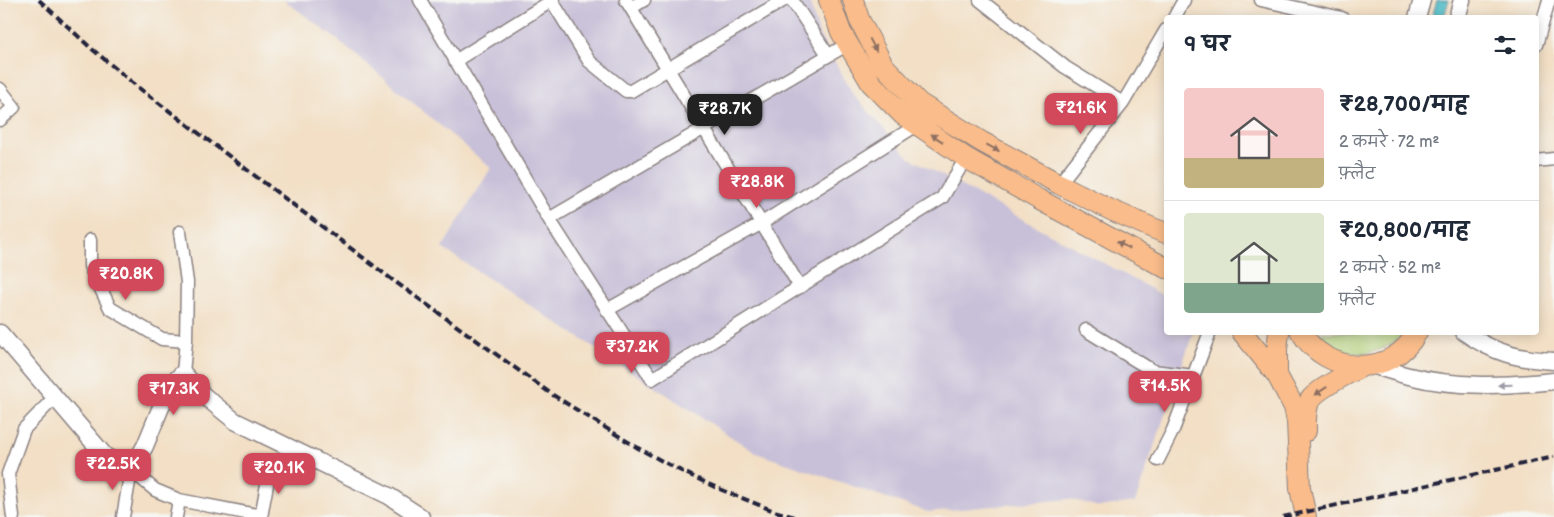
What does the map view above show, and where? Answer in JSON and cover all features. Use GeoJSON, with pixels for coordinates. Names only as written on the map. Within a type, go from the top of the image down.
{"type":"FeatureCollection","features":[{"type":"Feature","properties":{"kind":"main road"},"geometry":{"type":"LineString","coordinates":[[829,0],[841,32],[871,83],[903,115],[966,158],[1046,204],[1164,267]]}},
{"type":"Feature","properties":{"kind":"main road"},"geometry":{"type":"LineString","coordinates":[[853,0],[859,19],[883,65],[919,103],[982,142],[1059,184],[1154,230],[1164,232]]}},
{"type":"Feature","properties":{"kind":"main road"},"geometry":{"type":"LineString","coordinates":[[1244,335],[1277,375],[1292,403],[1296,415],[1299,480],[1306,517]]}},
{"type":"Feature","properties":{"kind":"main road"},"geometry":{"type":"LineString","coordinates":[[1277,375],[1279,335]]}},
{"type":"Feature","properties":{"kind":"main road"},"geometry":{"type":"LineString","coordinates":[[1302,335],[1317,352],[1331,360],[1347,365],[1368,365]]}},
{"type":"Feature","properties":{"kind":"main road"},"geometry":{"type":"LineString","coordinates":[[1314,517],[1306,472],[1307,406],[1320,391],[1347,374],[1389,359],[1403,350],[1414,335]]}},
{"type":"Feature","properties":{"kind":"street"},"geometry":{"type":"LineString","coordinates":[[455,61],[552,0],[589,61],[626,91],[631,91],[784,0]]}},
{"type":"Feature","properties":{"kind":"street"},"geometry":{"type":"LineString","coordinates":[[644,0],[629,4],[800,287]]}},
{"type":"Feature","properties":{"kind":"street"},"geometry":{"type":"LineString","coordinates":[[792,0],[828,55]]}},
{"type":"Feature","properties":{"kind":"street"},"geometry":{"type":"LineString","coordinates":[[980,0],[1065,67],[1124,103]]}},
{"type":"Feature","properties":{"kind":"street"},"geometry":{"type":"LineString","coordinates":[[1176,15],[1184,0]]}},
{"type":"Feature","properties":{"kind":"street"},"geometry":{"type":"LineString","coordinates":[[1261,0],[1328,15]]}},
{"type":"Feature","properties":{"kind":"street"},"geometry":{"type":"LineString","coordinates":[[1418,15],[1422,0]]}},
{"type":"Feature","properties":{"kind":"street"},"geometry":{"type":"LineString","coordinates":[[1458,15],[1462,0]]}},
{"type":"Feature","properties":{"kind":"street"},"geometry":{"type":"LineString","coordinates":[[424,2],[455,61],[549,219],[652,379],[942,198],[966,158]]}},
{"type":"Feature","properties":{"kind":"street"},"geometry":{"type":"LineString","coordinates":[[1539,36],[1550,4]]}},
{"type":"Feature","properties":{"kind":"street"},"geometry":{"type":"LineString","coordinates":[[1059,184],[1124,103],[1164,33]]}},
{"type":"Feature","properties":{"kind":"street"},"geometry":{"type":"LineString","coordinates":[[549,219],[848,44]]}},
{"type":"Feature","properties":{"kind":"street"},"geometry":{"type":"LineString","coordinates":[[0,89],[14,107],[0,120]]}},
{"type":"Feature","properties":{"kind":"street"},"geometry":{"type":"LineString","coordinates":[[607,310],[762,223],[917,125]]}},
{"type":"Feature","properties":{"kind":"street"},"geometry":{"type":"LineString","coordinates":[[1539,161],[1554,159]]}},
{"type":"Feature","properties":{"kind":"street"},"geometry":{"type":"LineString","coordinates":[[123,517],[131,470],[145,446],[170,385],[183,373],[186,342],[187,282],[180,232]]}},
{"type":"Feature","properties":{"kind":"street"},"geometry":{"type":"LineString","coordinates":[[90,240],[90,266],[110,308],[162,339],[186,342]]}},
{"type":"Feature","properties":{"kind":"street"},"geometry":{"type":"LineString","coordinates":[[1086,330],[1152,371],[1194,376]]}},
{"type":"Feature","properties":{"kind":"street"},"geometry":{"type":"LineString","coordinates":[[0,333],[105,456],[131,470],[155,490],[179,500],[261,517],[270,468]]}},
{"type":"Feature","properties":{"kind":"street"},"geometry":{"type":"LineString","coordinates":[[1158,460],[1173,430],[1209,335]]}},
{"type":"Feature","properties":{"kind":"street"},"geometry":{"type":"LineString","coordinates":[[1469,335],[1497,352],[1515,357],[1554,361]]}},
{"type":"Feature","properties":{"kind":"street"},"geometry":{"type":"LineString","coordinates":[[1368,365],[1410,376],[1444,382],[1498,385],[1554,381]]}},
{"type":"Feature","properties":{"kind":"street"},"geometry":{"type":"LineString","coordinates":[[183,373],[203,395],[235,420],[390,496],[421,517]]}},
{"type":"Feature","properties":{"kind":"street"},"geometry":{"type":"LineString","coordinates":[[12,517],[8,474],[24,429],[55,397]]}},
{"type":"Feature","properties":{"kind":"street"},"geometry":{"type":"LineString","coordinates":[[176,517],[179,500]]}},
{"type":"Feature","properties":{"kind":"shaded area"},"geometry":{"type":"Polygon","coordinates":[[[284,0],[809,0],[819,34],[853,94],[910,158],[1164,296],[1164,335],[1192,335],[1135,502],[1099,507],[1070,499],[928,512],[756,453],[442,248],[491,168],[339,41],[284,0]]]}},
{"type":"Feature","properties":{"kind":"green space"},"geometry":{"type":"Polygon","coordinates":[[[1318,335],[1401,335],[1394,342],[1371,352],[1348,352],[1325,342],[1318,335]]]}},
{"type":"Feature","properties":{"kind":"water"},"geometry":{"type":"Polygon","coordinates":[[[1437,0],[1449,0],[1445,15],[1433,15],[1437,0]]]}},
{"type":"Feature","properties":{"kind":"railway"},"geometry":{"type":"LineString","coordinates":[[39,0],[92,49],[139,88],[394,281],[553,395],[638,448],[675,468],[717,488],[774,511],[795,517]]}},
{"type":"Feature","properties":{"kind":"railway"},"geometry":{"type":"LineString","coordinates":[[1283,517],[1554,457]]}}]}
